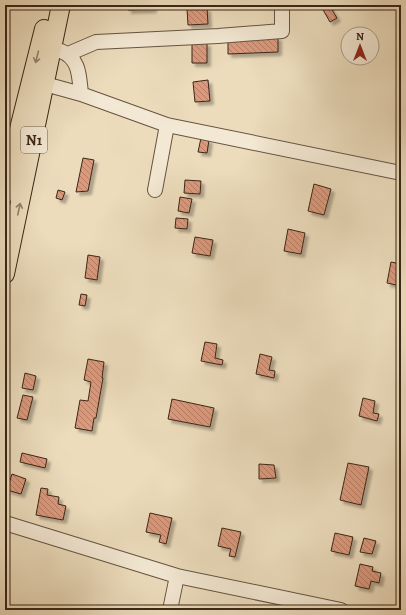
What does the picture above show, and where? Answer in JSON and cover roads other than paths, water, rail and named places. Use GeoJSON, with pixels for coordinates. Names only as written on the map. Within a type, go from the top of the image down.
{"type":"FeatureCollection","features":[{"type":"Feature","properties":{"kind":"main road","name":"N1"},"geometry":{"type":"LineString","coordinates":[[5,194],[20,125],[44,33],[49,5]]}},
{"type":"Feature","properties":{"kind":"main road","name":"N1"},"geometry":{"type":"LineString","coordinates":[[5,274],[45,84],[60,50],[62,5]]}},
{"type":"Feature","properties":{"kind":"street"},"geometry":{"type":"LineString","coordinates":[[60,50],[96,42],[218,36],[282,31],[282,5]]}},
{"type":"Feature","properties":{"kind":"street"},"geometry":{"type":"LineString","coordinates":[[60,50],[79,70],[81,94]]}},
{"type":"Feature","properties":{"kind":"street"},"geometry":{"type":"LineString","coordinates":[[45,84],[81,94],[167,125],[401,173]]}},
{"type":"Feature","properties":{"kind":"street"},"geometry":{"type":"LineString","coordinates":[[155,190],[167,125]]}},
{"type":"Feature","properties":{"kind":"street"},"geometry":{"type":"LineString","coordinates":[[5,523],[177,576],[341,610]]}},
{"type":"Feature","properties":{"kind":"street"},"geometry":{"type":"LineString","coordinates":[[170,610],[177,576]]}}]}
